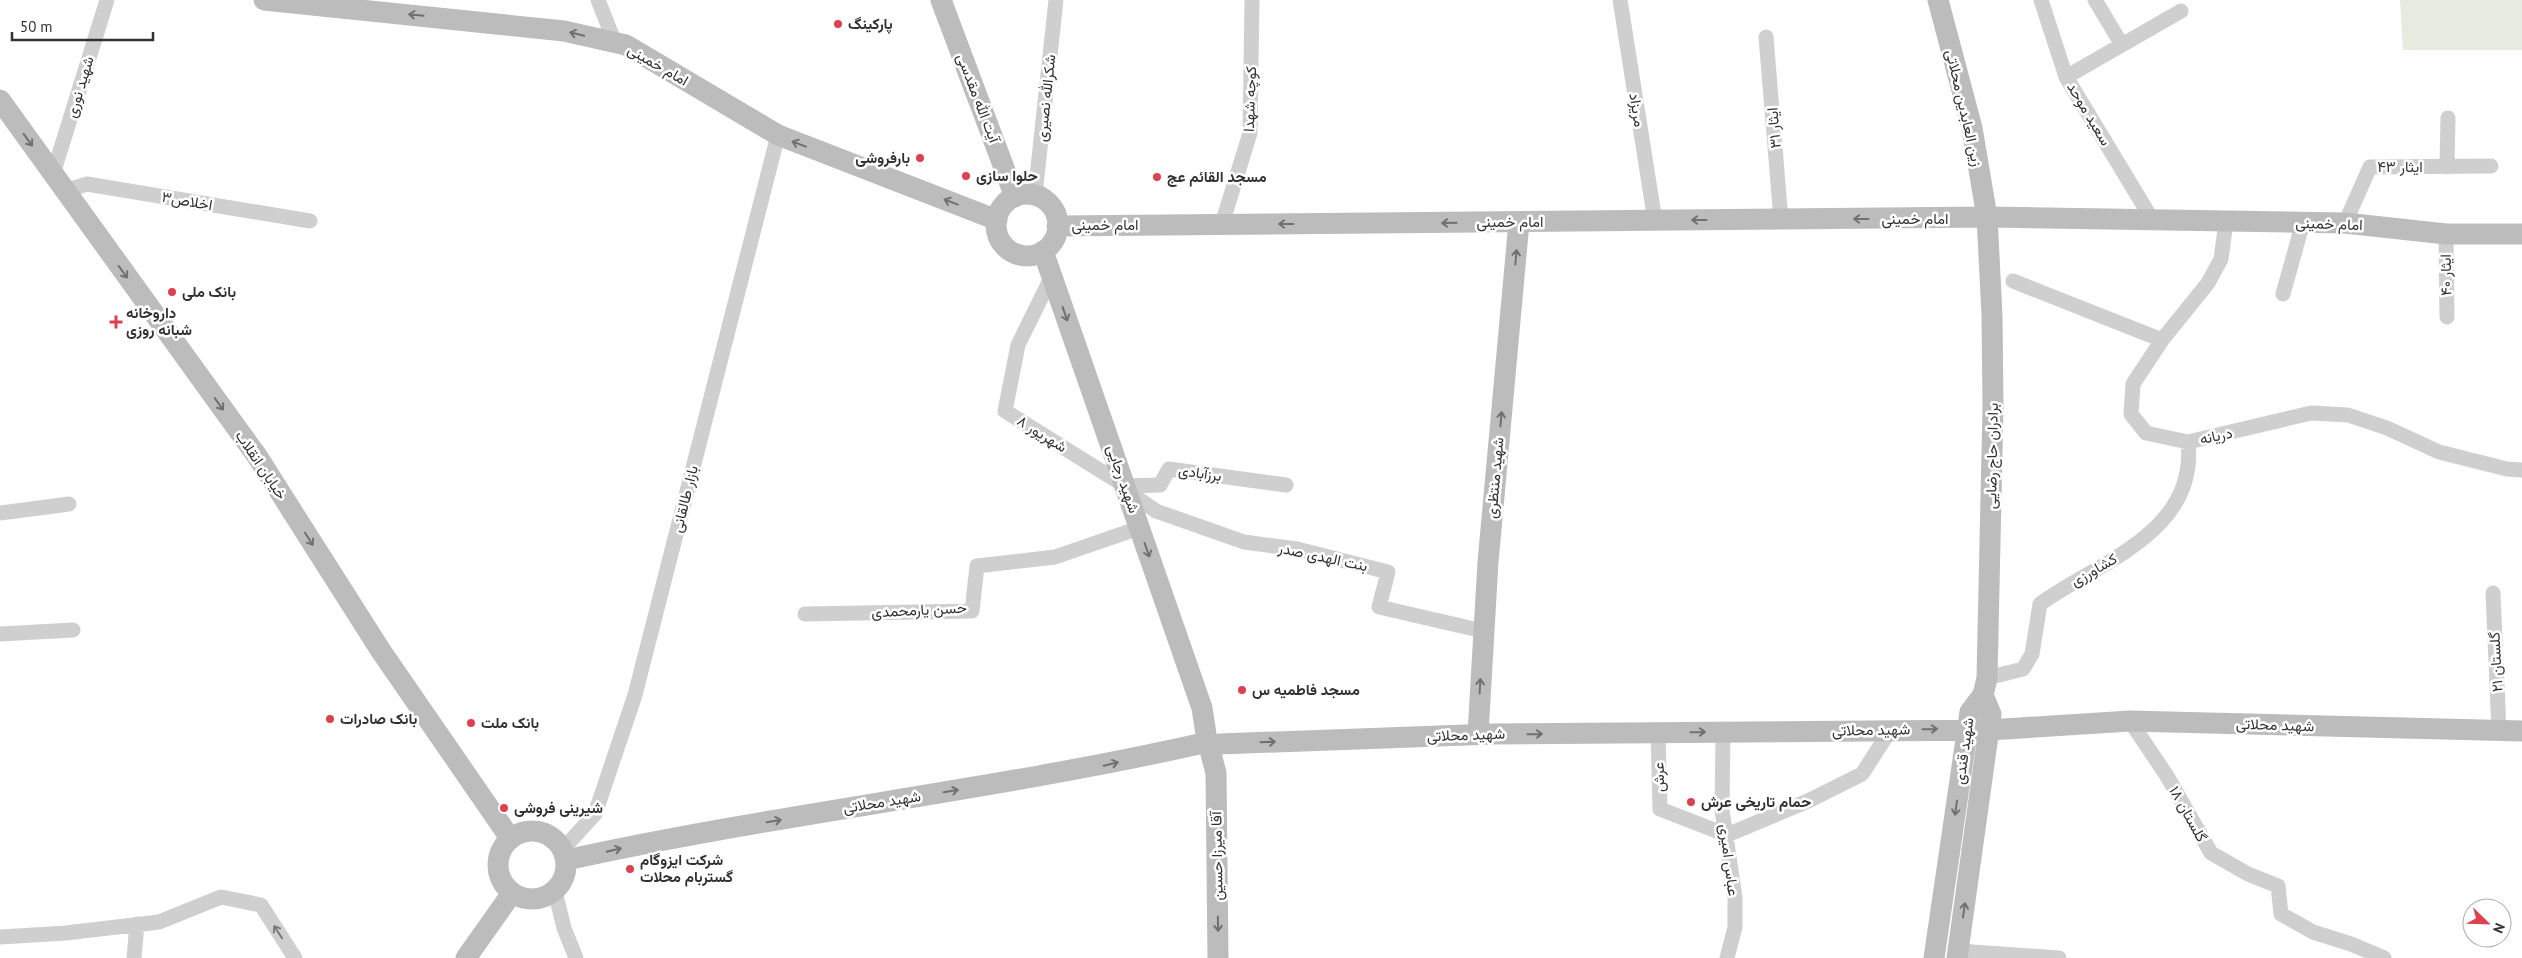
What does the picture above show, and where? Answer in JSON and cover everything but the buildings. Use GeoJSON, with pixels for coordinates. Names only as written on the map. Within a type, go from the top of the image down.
{"type":"FeatureCollection","features":[{"type":"Feature","properties":{"kind":"main road","name":"امام خمینی"},"geometry":{"type":"LineString","coordinates":[[264,0],[564,31],[626,45],[778,135],[997,220]]}},
{"type":"Feature","properties":{"kind":"main road","name":"آیت الله مقدسی"},"geometry":{"type":"LineString","coordinates":[[941,0],[1025,196]]}},
{"type":"Feature","properties":{"kind":"main road","name":"زین العابدین محلاتی"},"geometry":{"type":"LineString","coordinates":[[1938,0],[1972,128],[1986,217]]}},
{"type":"Feature","properties":{"kind":"main road","name":"خیابان انقلاب"},"geometry":{"type":"LineString","coordinates":[[0,100],[256,456],[382,651],[510,838]]}},
{"type":"Feature","properties":{"kind":"main road"},"geometry":{"type":"LineString","coordinates":[[1025,196],[1052,207],[1057,226],[1051,245],[1043,251],[1023,256],[1014,253],[999,240],[997,220],[1006,202],[1025,196]]}},
{"type":"Feature","properties":{"kind":"main road","name":"امام خمینی"},"geometry":{"type":"LineString","coordinates":[[1057,226],[1986,217],[2345,223],[2446,234],[2522,234]]}},
{"type":"Feature","properties":{"kind":"main road","name":"برادران حاج رضایی"},"geometry":{"type":"LineString","coordinates":[[1985,686],[1993,398],[1992,315],[1986,217]]}},
{"type":"Feature","properties":{"kind":"main road","name":"شهید منتظری"},"geometry":{"type":"LineString","coordinates":[[1478,734],[1488,562],[1519,222]]}},
{"type":"Feature","properties":{"kind":"main road","name":"شهید رجایی"},"geometry":{"type":"LineString","coordinates":[[1043,251],[1202,708],[1209,744]]}},
{"type":"Feature","properties":{"kind":"main road","name":"شهید قندی"},"geometry":{"type":"LineString","coordinates":[[1934,958],[1970,712],[1985,686]]}},
{"type":"Feature","properties":{"kind":"main road","name":"شهید قندی"},"geometry":{"type":"LineString","coordinates":[[1957,955],[1991,714],[1985,686]]}},
{"type":"Feature","properties":{"kind":"main road","name":"شهید محلاتی"},"geometry":{"type":"LineString","coordinates":[[564,855],[1103,766],[1209,744],[1478,734],[1891,729],[1989,730],[2130,721],[2522,732]]}},
{"type":"Feature","properties":{"kind":"main road","name":"آقا میرزا حسین"},"geometry":{"type":"LineString","coordinates":[[1209,744],[1216,773],[1218,958]]}},
{"type":"Feature","properties":{"kind":"main road"},"geometry":{"type":"LineString","coordinates":[[540,831],[557,841],[564,855],[566,872],[554,891],[545,897],[523,898],[512,893],[502,881],[498,866],[503,846],[510,838],[524,832],[540,831]]}},
{"type":"Feature","properties":{"kind":"main road"},"geometry":{"type":"LineString","coordinates":[[466,958],[512,893]]}},
{"type":"Feature","properties":{"kind":"street","name":"شهید نوری"},"geometry":{"type":"LineString","coordinates":[[59,183],[106,0]]}},
{"type":"Feature","properties":{"kind":"street"},"geometry":{"type":"LineString","coordinates":[[598,0],[615,42]]}},
{"type":"Feature","properties":{"kind":"street","name":"شکرالله نصیری"},"geometry":{"type":"LineString","coordinates":[[1025,196],[1056,0]]}},
{"type":"Feature","properties":{"kind":"street","name":"کوچه شهدا"},"geometry":{"type":"LineString","coordinates":[[1222,224],[1250,133],[1252,0]]}},
{"type":"Feature","properties":{"kind":"street","name":"مریزاد"},"geometry":{"type":"LineString","coordinates":[[1620,0],[1655,221]]}},
{"type":"Feature","properties":{"kind":"street","name":"سعید موحد"},"geometry":{"type":"LineString","coordinates":[[2041,0],[2066,76],[2153,220]]}},
{"type":"Feature","properties":{"kind":"street"},"geometry":{"type":"LineString","coordinates":[[2095,0],[2122,44]]}},
{"type":"Feature","properties":{"kind":"street"},"geometry":{"type":"LineString","coordinates":[[2066,76],[2181,11]]}},
{"type":"Feature","properties":{"kind":"street","name":"ایثار ۳۱"},"geometry":{"type":"LineString","coordinates":[[1766,37],[1781,220]]}},
{"type":"Feature","properties":{"kind":"street"},"geometry":{"type":"LineString","coordinates":[[2447,167],[2448,118]]}},
{"type":"Feature","properties":{"kind":"street","name":"بازار طالقانی"},"geometry":{"type":"LineString","coordinates":[[564,855],[595,814],[635,695],[778,135]]}},
{"type":"Feature","properties":{"kind":"street","name":"ایثار ۴۳"},"geometry":{"type":"LineString","coordinates":[[2345,223],[2370,167],[2491,166]]}},
{"type":"Feature","properties":{"kind":"street","name":"اخلاص۳"},"geometry":{"type":"LineString","coordinates":[[59,183],[87,184],[310,221]]}},
{"type":"Feature","properties":{"kind":"street","name":"دریانه"},"geometry":{"type":"LineString","coordinates":[[2226,222],[2221,259],[2208,283],[2162,340],[2133,384],[2131,414],[2146,434],[2188,442],[2311,413],[2330,414],[2348,416],[2387,428],[2439,452],[2522,470]]}},
{"type":"Feature","properties":{"kind":"street"},"geometry":{"type":"LineString","coordinates":[[2283,294],[2303,222]]}},
{"type":"Feature","properties":{"kind":"street","name":"ایثار ۴۰"},"geometry":{"type":"LineString","coordinates":[[2446,234],[2447,317]]}},
{"type":"Feature","properties":{"kind":"street","name":"۸ شهریور"},"geometry":{"type":"LineString","coordinates":[[1052,276],[1018,345],[1005,411],[1126,488]]}},
{"type":"Feature","properties":{"kind":"street"},"geometry":{"type":"LineString","coordinates":[[2013,281],[2162,340]]}},
{"type":"Feature","properties":{"kind":"street","name":"کشاورزی"},"geometry":{"type":"LineString","coordinates":[[1985,686],[2023,669],[2032,654],[2040,604],[2063,588],[2141,542],[2164,521],[2183,487],[2190,457],[2188,442]]}},
{"type":"Feature","properties":{"kind":"street","name":"برزآبادی"},"geometry":{"type":"LineString","coordinates":[[1126,488],[1160,486],[1169,469],[1286,485]]}},
{"type":"Feature","properties":{"kind":"street","name":"بنت الهدی صدر"},"geometry":{"type":"LineString","coordinates":[[1126,488],[1156,511],[1244,542],[1297,549],[1388,572],[1379,607],[1484,631]]}},
{"type":"Feature","properties":{"kind":"street"},"geometry":{"type":"LineString","coordinates":[[0,513],[69,504]]}},
{"type":"Feature","properties":{"kind":"street","name":"حسن یارمحمدی"},"geometry":{"type":"LineString","coordinates":[[805,614],[972,611],[977,566],[1055,557],[1139,528]]}},
{"type":"Feature","properties":{"kind":"street","name":"گلستان ۲۱"},"geometry":{"type":"LineString","coordinates":[[2493,593],[2499,731]]}},
{"type":"Feature","properties":{"kind":"street"},"geometry":{"type":"LineString","coordinates":[[0,634],[73,630]]}},
{"type":"Feature","properties":{"kind":"street","name":"گلستان ۱۸"},"geometry":{"type":"LineString","coordinates":[[2130,721],[2167,776],[2211,853],[2248,874],[2278,886],[2281,914],[2312,932],[2351,944],[2384,958]]}},
{"type":"Feature","properties":{"kind":"street"},"geometry":{"type":"LineString","coordinates":[[1727,835],[1808,801],[1862,774],[1891,729]]}},
{"type":"Feature","properties":{"kind":"street","name":"عرش"},"geometry":{"type":"LineString","coordinates":[[1658,732],[1660,809],[1727,835]]}},
{"type":"Feature","properties":{"kind":"street","name":"عباس امیری"},"geometry":{"type":"LineString","coordinates":[[1723,732],[1722,810],[1735,897],[1735,927],[1727,958]]}},
{"type":"Feature","properties":{"kind":"street"},"geometry":{"type":"LineString","coordinates":[[554,891],[564,928],[576,958]]}},
{"type":"Feature","properties":{"kind":"street"},"geometry":{"type":"LineString","coordinates":[[0,937],[66,933],[158,922],[221,897],[261,905],[295,958]]}},
{"type":"Feature","properties":{"kind":"street"},"geometry":{"type":"LineString","coordinates":[[134,958],[136,924]]}},
{"type":"Feature","properties":{"kind":"street"},"geometry":{"type":"LineString","coordinates":[[1957,955],[2059,958]]}},
{"type":"Feature","properties":{"kind":"shaded area"},"geometry":{"type":"Polygon","coordinates":[[[2400,0],[2522,0],[2522,50],[2403,50],[2400,0]]]}},
{"type":"Feature","properties":{"kind":"place","name":"پارکینگ"},"geometry":{"type":"Point","coordinates":[838,24]}},
{"type":"Feature","properties":{"kind":"place","name":"بارفروشی"},"geometry":{"type":"Point","coordinates":[920,158]}},
{"type":"Feature","properties":{"kind":"place","name":"حلوا سازی"},"geometry":{"type":"Point","coordinates":[966,176]}},
{"type":"Feature","properties":{"kind":"place","name":"مسجد القائم عج"},"geometry":{"type":"Point","coordinates":[1157,177]}},
{"type":"Feature","properties":{"kind":"place","name":"بانک ملی"},"geometry":{"type":"Point","coordinates":[172,292]}},
{"type":"Feature","properties":{"kind":"place","name":"داروخانه شبانه روزی"},"geometry":{"type":"Point","coordinates":[116,322]}},
{"type":"Feature","properties":{"kind":"place","name":"مسجد فاطمیه س"},"geometry":{"type":"Point","coordinates":[1242,690]}},
{"type":"Feature","properties":{"kind":"place","name":"بانک صادرات"},"geometry":{"type":"Point","coordinates":[330,719]}},
{"type":"Feature","properties":{"kind":"place","name":"بانک ملت"},"geometry":{"type":"Point","coordinates":[471,723]}},
{"type":"Feature","properties":{"kind":"place","name":"حمام تاریخی عرش"},"geometry":{"type":"Point","coordinates":[1691,802]}},
{"type":"Feature","properties":{"kind":"place","name":"شیرینی فروشی"},"geometry":{"type":"Point","coordinates":[504,808]}},
{"type":"Feature","properties":{"kind":"place","name":"شرکت ایزوگام گستربام محلات"},"geometry":{"type":"Point","coordinates":[630,869]}}]}
